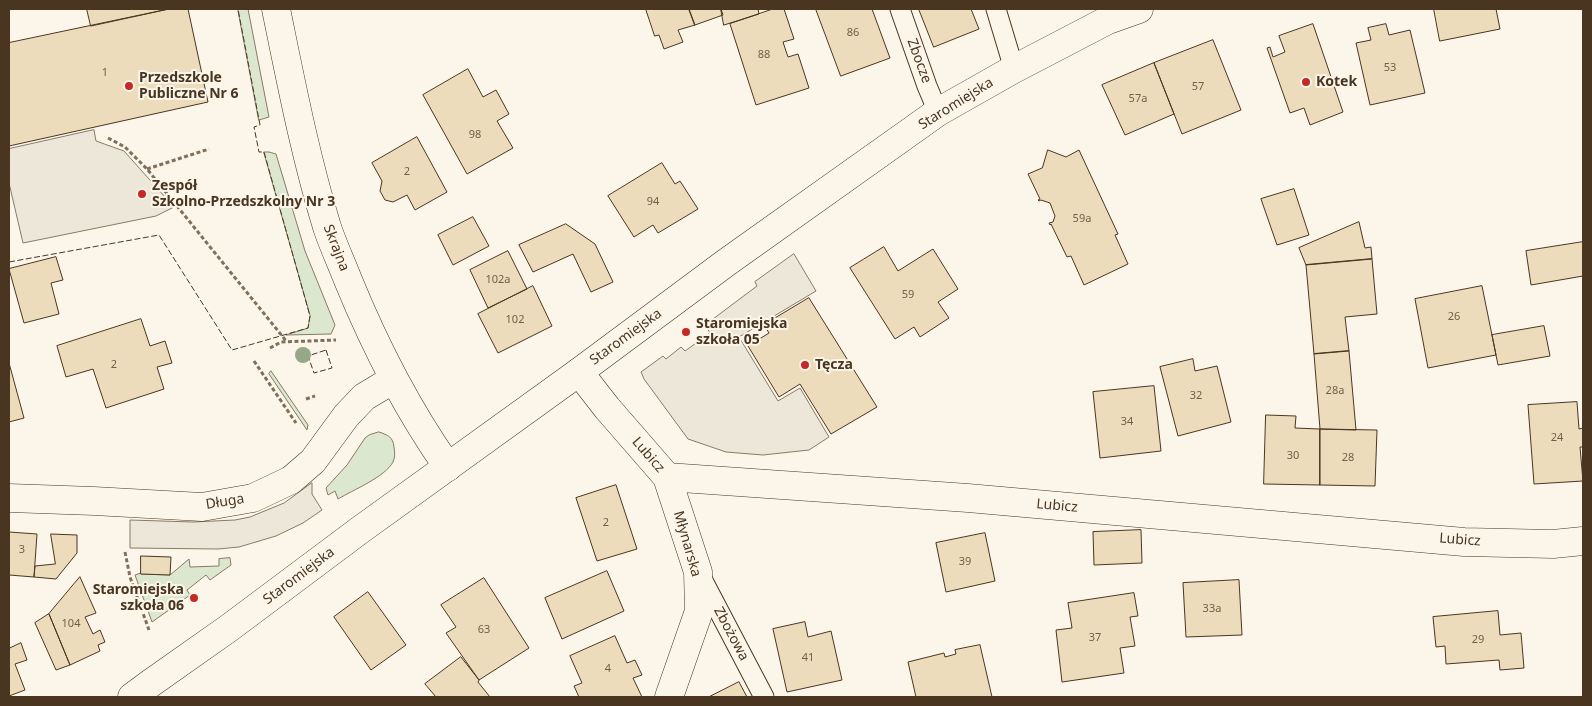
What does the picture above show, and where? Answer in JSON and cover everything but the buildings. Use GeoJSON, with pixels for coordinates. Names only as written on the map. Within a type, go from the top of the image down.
{"type":"FeatureCollection","features":[{"type":"Feature","properties":{"kind":"street","name":"Skrajna"},"geometry":{"type":"LineString","coordinates":[[276,9],[305,149],[327,229],[359,307],[394,379],[416,419],[448,467]]}},
{"type":"Feature","properties":{"kind":"street","name":"Staromiejska"},"geometry":{"type":"LineString","coordinates":[[132,697],[727,262],[938,112],[1014,69],[1108,20],[1139,9]]}},
{"type":"Feature","properties":{"kind":"street","name":"Lubicz"},"geometry":{"type":"LineString","coordinates":[[579,372],[606,408],[667,477],[968,498],[1464,542],[1552,544],[1583,541]]}},
{"type":"Feature","properties":{"kind":"street","name":"Długa"},"geometry":{"type":"LineString","coordinates":[[9,498],[94,500],[202,507],[253,498],[291,480],[312,461],[346,416],[364,397],[394,379]]}},
{"type":"Feature","properties":{"kind":"street","name":"Młynarska"},"geometry":{"type":"LineString","coordinates":[[667,477],[698,572],[699,610],[668,697]]}},
{"type":"Feature","properties":{"kind":"lane","name":"Zbocze"},"geometry":{"type":"LineString","coordinates":[[900,9],[938,112]]}},
{"type":"Feature","properties":{"kind":"lane"},"geometry":{"type":"LineString","coordinates":[[996,9],[1014,69]]}},
{"type":"Feature","properties":{"kind":"lane","name":"Zbożowa"},"geometry":{"type":"LineString","coordinates":[[698,572],[764,697]]}},
{"type":"Feature","properties":{"kind":"path"},"geometry":{"type":"LineString","coordinates":[[108,138],[125,147],[147,169],[287,342]]}},
{"type":"Feature","properties":{"kind":"path"},"geometry":{"type":"LineString","coordinates":[[147,169],[209,149]]}},
{"type":"Feature","properties":{"kind":"path"},"geometry":{"type":"LineString","coordinates":[[270,348],[280,342],[344,340]]}},
{"type":"Feature","properties":{"kind":"path"},"geometry":{"type":"LineString","coordinates":[[254,361],[296,423]]}},
{"type":"Feature","properties":{"kind":"path"},"geometry":{"type":"LineString","coordinates":[[125,552],[130,577],[149,630]]}},
{"type":"Feature","properties":{"kind":"green space"},"geometry":{"type":"Polygon","coordinates":[[[238,9],[248,9],[269,117],[259,120],[238,9]]]}},
{"type":"Feature","properties":{"kind":"green space"},"geometry":{"type":"Polygon","coordinates":[[[264,152],[276,154],[305,251],[335,325],[331,334],[286,335],[308,328],[310,316],[264,152]]]}},
{"type":"Feature","properties":{"kind":"green space"},"geometry":{"type":"Polygon","coordinates":[[[271,371],[308,425],[307,430],[269,374],[271,371]]]}},
{"type":"Feature","properties":{"kind":"green space"},"geometry":{"type":"Polygon","coordinates":[[[379,432],[389,437],[393,444],[394,459],[389,468],[368,483],[338,499],[335,491],[328,495],[326,488],[347,465],[365,438],[379,432]]]}},
{"type":"Feature","properties":{"kind":"green space"},"geometry":{"type":"Polygon","coordinates":[[[230,558],[231,565],[210,580],[206,575],[187,590],[190,595],[152,622],[135,575],[141,573],[170,575],[189,559],[190,567],[219,566],[219,559],[230,558]]]}},
{"type":"Feature","properties":{"kind":"shaded area"},"geometry":{"type":"Polygon","coordinates":[[[94,130],[96,141],[124,151],[174,207],[156,216],[23,243],[9,183],[9,149],[94,130]]]}},
{"type":"Feature","properties":{"kind":"shaded area"},"geometry":{"type":"Polygon","coordinates":[[[794,254],[816,291],[739,337],[778,401],[800,388],[829,437],[809,450],[763,455],[726,452],[688,439],[644,379],[641,372],[663,356],[666,359],[681,347],[685,351],[710,333],[705,325],[757,286],[755,282],[794,254]]]}},
{"type":"Feature","properties":{"kind":"shaded area"},"geometry":{"type":"Polygon","coordinates":[[[312,483],[312,494],[322,510],[303,523],[276,536],[239,547],[218,549],[130,548],[130,520],[193,522],[235,520],[250,517],[284,503],[312,483]]]}},
{"type":"Feature","properties":{"kind":"fence"},"geometry":{"type":"LineString","coordinates":[[9,262],[159,235],[232,350],[308,328],[310,316],[264,152],[259,152],[254,127],[260,125],[238,9]]}},
{"type":"Feature","properties":{"kind":"fence"},"geometry":{"type":"LineString","coordinates":[[326,350],[332,368],[314,373],[308,356],[326,350]]}},
{"type":"Feature","properties":{"kind":"place","name":"Kotek"},"geometry":{"type":"Point","coordinates":[1306,82]}},
{"type":"Feature","properties":{"kind":"place","name":"Przedszkole Publiczne Nr 6"},"geometry":{"type":"Point","coordinates":[129,86]}},
{"type":"Feature","properties":{"kind":"place","name":"Zespół Szkolno-Przedszkolny Nr 3"},"geometry":{"type":"Point","coordinates":[142,194]}},
{"type":"Feature","properties":{"kind":"place","name":"Staromiejska szkoła 05"},"geometry":{"type":"Point","coordinates":[686,332]}},
{"type":"Feature","properties":{"kind":"place","name":"Tęcza"},"geometry":{"type":"Point","coordinates":[805,365]}},
{"type":"Feature","properties":{"kind":"place","name":"Staromiejska szkoła 06"},"geometry":{"type":"Point","coordinates":[194,598]}}]}
